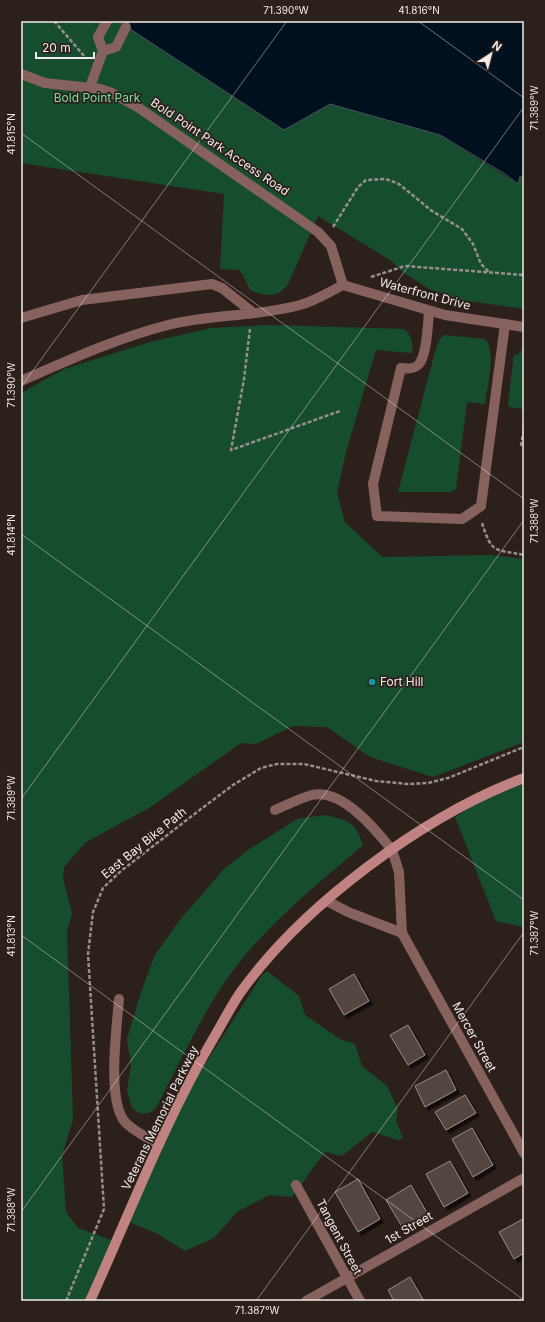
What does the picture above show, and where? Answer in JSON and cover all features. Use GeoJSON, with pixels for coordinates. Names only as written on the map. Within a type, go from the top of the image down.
{"type":"FeatureCollection","features":[{"type":"Feature","properties":{"kind":"main road","name":"Veterans Memorial Parkway"},"geometry":{"type":"LineString","coordinates":[[90,1301],[159,1145],[191,1077],[240,994],[283,942],[360,873],[392,850],[433,823],[506,785],[524,778]]}},
{"type":"Feature","properties":{"kind":"street"},"geometry":{"type":"LineString","coordinates":[[90,87],[103,51],[98,37],[107,21]]}},
{"type":"Feature","properties":{"kind":"street"},"geometry":{"type":"LineString","coordinates":[[103,51],[116,47],[126,27]]}},
{"type":"Feature","properties":{"kind":"street","name":"Bold Point Park Access Road"},"geometry":{"type":"LineString","coordinates":[[21,74],[45,83],[90,87],[112,93],[139,108],[296,215],[325,239],[335,256],[343,285]]}},
{"type":"Feature","properties":{"kind":"street"},"geometry":{"type":"LineString","coordinates":[[21,318],[82,300],[212,284],[222,288],[252,312]]}},
{"type":"Feature","properties":{"kind":"street"},"geometry":{"type":"LineString","coordinates":[[21,381],[104,345],[168,325],[196,319],[302,305],[343,285]]}},
{"type":"Feature","properties":{"kind":"street","name":"Waterfront Drive"},"geometry":{"type":"LineString","coordinates":[[343,285],[429,311],[524,327]]}},
{"type":"Feature","properties":{"kind":"street"},"geometry":{"type":"LineString","coordinates":[[429,311],[424,353],[420,364],[415,368],[401,368],[373,484],[377,516],[462,519],[481,506],[505,324]]}},
{"type":"Feature","properties":{"kind":"street"},"geometry":{"type":"LineString","coordinates":[[275,810],[313,795],[338,798],[370,823],[392,850]]}},
{"type":"Feature","properties":{"kind":"street","name":"Mercer Street"},"geometry":{"type":"LineString","coordinates":[[392,850],[399,872],[402,933],[524,1153]]}},
{"type":"Feature","properties":{"kind":"street"},"geometry":{"type":"LineString","coordinates":[[327,901],[348,912],[402,933]]}},
{"type":"Feature","properties":{"kind":"street"},"geometry":{"type":"LineString","coordinates":[[118,999],[114,1081],[118,1110],[126,1123],[159,1145]]}},
{"type":"Feature","properties":{"kind":"street","name":"1st Street"},"geometry":{"type":"LineString","coordinates":[[306,1301],[524,1178]]}},
{"type":"Feature","properties":{"kind":"street","name":"Tangent Street"},"geometry":{"type":"LineString","coordinates":[[296,1185],[360,1301]]}},
{"type":"Feature","properties":{"kind":"path"},"geometry":{"type":"LineString","coordinates":[[54,21],[79,52],[97,67]]}},
{"type":"Feature","properties":{"kind":"path"},"geometry":{"type":"LineString","coordinates":[[325,239],[358,187],[366,180],[386,179],[399,184],[432,212],[462,229],[473,244],[482,264],[489,272]]}},
{"type":"Feature","properties":{"kind":"path"},"geometry":{"type":"LineString","coordinates":[[343,285],[405,266],[524,275]]}},
{"type":"Feature","properties":{"kind":"path"},"geometry":{"type":"LineString","coordinates":[[252,312],[244,379],[231,450],[340,412]]}},
{"type":"Feature","properties":{"kind":"path"},"geometry":{"type":"LineString","coordinates":[[522,446],[524,428]]}},
{"type":"Feature","properties":{"kind":"path"},"geometry":{"type":"LineString","coordinates":[[477,509],[489,544],[496,550],[524,555]]}},
{"type":"Feature","properties":{"kind":"path","name":"East Bay Bike Path"},"geometry":{"type":"LineString","coordinates":[[66,1301],[104,1209],[88,954],[93,912],[103,888],[121,871],[208,803],[243,778],[265,766],[282,763],[304,764],[376,781],[408,784],[428,783],[448,778],[524,747]]}},
{"type":"Feature","properties":{"kind":"green space","name":"Bold Point Park"},"geometry":{"type":"Polygon","coordinates":[[[21,21],[118,21],[284,130],[330,104],[440,135],[518,184],[520,176],[524,177],[524,309],[455,299],[429,289],[403,272],[390,260],[318,216],[288,284],[284,289],[276,294],[261,294],[250,290],[239,270],[220,269],[224,194],[21,163],[21,21]]]}},
{"type":"Feature","properties":{"kind":"green space"},"geometry":{"type":"Polygon","coordinates":[[[271,325],[404,329],[409,334],[412,342],[412,353],[376,350],[346,452],[337,493],[345,522],[382,557],[491,555],[524,559],[524,742],[433,777],[370,757],[327,727],[293,726],[256,744],[241,743],[149,808],[86,842],[64,867],[63,878],[72,913],[67,932],[73,1120],[62,1155],[66,1212],[78,1228],[116,1242],[91,1301],[21,1301],[21,393],[64,369],[150,342],[211,328],[271,325]]]}},
{"type":"Feature","properties":{"kind":"green space"},"geometry":{"type":"Polygon","coordinates":[[[444,335],[485,339],[489,345],[491,360],[485,404],[467,402],[456,489],[451,492],[398,492],[436,348],[440,339],[444,335]]]}},
{"type":"Feature","properties":{"kind":"green space"},"geometry":{"type":"Polygon","coordinates":[[[524,346],[524,409],[509,407],[508,403],[514,355],[518,355],[524,346]]]}},
{"type":"Feature","properties":{"kind":"green space"},"geometry":{"type":"Polygon","coordinates":[[[524,784],[524,927],[496,921],[455,817],[490,795],[524,784]]]}},
{"type":"Feature","properties":{"kind":"green space"},"geometry":{"type":"Polygon","coordinates":[[[325,815],[350,823],[357,831],[363,845],[279,919],[238,964],[211,1003],[156,1108],[149,1113],[141,1114],[132,1108],[127,1091],[131,1065],[127,1039],[141,992],[155,955],[179,921],[224,869],[248,850],[297,819],[325,815]]]}},
{"type":"Feature","properties":{"kind":"green space"},"geometry":{"type":"Polygon","coordinates":[[[267,971],[299,996],[305,1015],[340,1039],[355,1044],[362,1066],[387,1086],[398,1109],[396,1121],[403,1138],[398,1140],[372,1132],[342,1156],[325,1152],[292,1197],[269,1195],[237,1212],[214,1238],[185,1251],[158,1234],[127,1221],[191,1086],[262,975],[267,971]]]}},
{"type":"Feature","properties":{"kind":"water"},"geometry":{"type":"Polygon","coordinates":[[[118,21],[524,21],[524,177],[520,176],[518,184],[505,174],[440,135],[330,104],[284,130],[118,21]]]}},
{"type":"Feature","properties":{"kind":"building"},"geometry":{"type":"Polygon","coordinates":[[[354,974],[369,1001],[344,1015],[329,989],[354,974]]]}},
{"type":"Feature","properties":{"kind":"building"},"geometry":{"type":"Polygon","coordinates":[[[408,1025],[425,1055],[408,1065],[390,1035],[408,1025]]]}},
{"type":"Feature","properties":{"kind":"building"},"geometry":{"type":"Polygon","coordinates":[[[446,1070],[456,1090],[425,1107],[415,1086],[446,1070]]]}},
{"type":"Feature","properties":{"kind":"building"},"geometry":{"type":"Polygon","coordinates":[[[465,1095],[476,1113],[446,1130],[435,1112],[465,1095]]]}},
{"type":"Feature","properties":{"kind":"building"},"geometry":{"type":"Polygon","coordinates":[[[472,1128],[493,1165],[473,1177],[452,1139],[472,1128]]]}},
{"type":"Feature","properties":{"kind":"building"},"geometry":{"type":"Polygon","coordinates":[[[450,1161],[468,1193],[444,1207],[426,1174],[450,1161]]]}},
{"type":"Feature","properties":{"kind":"building"},"geometry":{"type":"Polygon","coordinates":[[[358,1179],[380,1219],[358,1232],[335,1192],[358,1179]]]}},
{"type":"Feature","properties":{"kind":"building"},"geometry":{"type":"Polygon","coordinates":[[[411,1185],[429,1216],[404,1230],[386,1200],[411,1185]]]}},
{"type":"Feature","properties":{"kind":"building"},"geometry":{"type":"Polygon","coordinates":[[[523,1219],[524,1253],[514,1259],[499,1232],[523,1219]]]}},
{"type":"Feature","properties":{"kind":"building"},"geometry":{"type":"Polygon","coordinates":[[[410,1277],[424,1301],[394,1301],[388,1290],[410,1277]]]}},
{"type":"Feature","properties":{"kind":"place","name":"Fort Hill"},"geometry":{"type":"Point","coordinates":[372,682]}}]}
